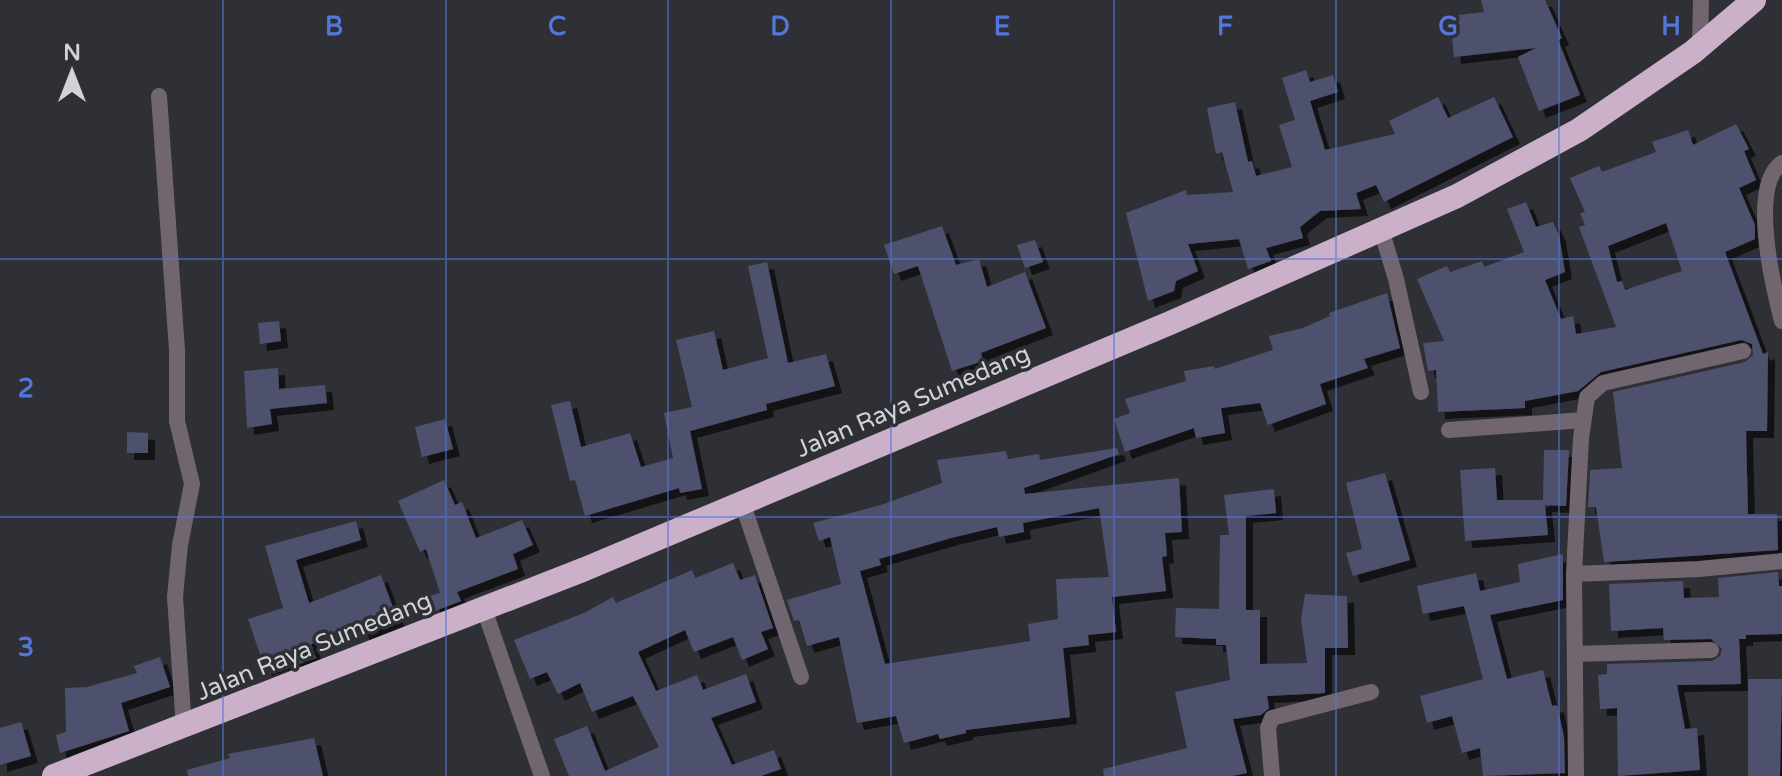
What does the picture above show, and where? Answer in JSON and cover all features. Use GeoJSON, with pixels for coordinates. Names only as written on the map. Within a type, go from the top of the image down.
{"type":"FeatureCollection","features":[{"type":"Feature","properties":{"kind":"highway","name":"Jalan Raya Sumedang"},"geometry":{"type":"LineString","coordinates":[[54,776],[484,609],[1170,323],[1457,196],[1579,130],[1700,45],[1754,0]]}},
{"type":"Feature","properties":{"kind":"street"},"geometry":{"type":"LineString","coordinates":[[1700,45],[1701,0]]}},
{"type":"Feature","properties":{"kind":"street"},"geometry":{"type":"LineString","coordinates":[[159,96],[177,350],[177,421],[192,484],[180,545],[175,597],[184,728]]}},
{"type":"Feature","properties":{"kind":"street"},"geometry":{"type":"LineString","coordinates":[[1782,163],[1769,174],[1765,187],[1769,253],[1782,321]]}},
{"type":"Feature","properties":{"kind":"street"},"geometry":{"type":"LineString","coordinates":[[1381,229],[1396,279],[1421,392]]}},
{"type":"Feature","properties":{"kind":"street"},"geometry":{"type":"LineString","coordinates":[[1576,776],[1574,574],[1587,397],[1603,383],[1743,351]]}},
{"type":"Feature","properties":{"kind":"street"},"geometry":{"type":"LineString","coordinates":[[1449,430],[1583,420]]}},
{"type":"Feature","properties":{"kind":"street"},"geometry":{"type":"LineString","coordinates":[[742,502],[801,677]]}},
{"type":"Feature","properties":{"kind":"street"},"geometry":{"type":"LineString","coordinates":[[1574,574],[1699,569],[1782,561]]}},
{"type":"Feature","properties":{"kind":"street"},"geometry":{"type":"LineString","coordinates":[[484,609],[542,776]]}},
{"type":"Feature","properties":{"kind":"street"},"geometry":{"type":"LineString","coordinates":[[1575,654],[1711,650]]}},
{"type":"Feature","properties":{"kind":"street"},"geometry":{"type":"LineString","coordinates":[[1272,776],[1268,728],[1272,718],[1371,692]]}},
{"type":"Feature","properties":{"kind":"building"},"geometry":{"type":"Polygon","coordinates":[[[1481,0],[1545,0],[1562,38],[1558,40],[1580,95],[1539,111],[1518,57],[1536,48],[1454,57],[1450,16],[1484,12],[1481,0]]]}},
{"type":"Feature","properties":{"kind":"building"},"geometry":{"type":"Polygon","coordinates":[[[1306,70],[1310,82],[1333,75],[1338,92],[1310,101],[1325,150],[1395,134],[1389,121],[1438,97],[1448,118],[1494,97],[1513,137],[1384,202],[1376,185],[1356,193],[1361,209],[1320,211],[1300,227],[1303,238],[1266,248],[1271,261],[1248,269],[1239,239],[1188,244],[1198,271],[1176,281],[1174,291],[1148,301],[1126,213],[1186,190],[1187,195],[1233,192],[1222,152],[1216,154],[1207,108],[1235,102],[1248,162],[1252,161],[1256,176],[1292,167],[1279,125],[1295,120],[1282,78],[1306,70]]]}},
{"type":"Feature","properties":{"kind":"building"},"geometry":{"type":"Polygon","coordinates":[[[1736,124],[1749,149],[1744,151],[1756,180],[1739,188],[1755,225],[1755,239],[1725,252],[1763,354],[1768,352],[1767,431],[1746,431],[1748,514],[1777,514],[1778,550],[1604,562],[1596,507],[1588,507],[1590,470],[1622,468],[1613,392],[1745,362],[1753,355],[1752,344],[1741,340],[1601,372],[1578,391],[1525,401],[1525,408],[1438,412],[1436,370],[1428,371],[1423,343],[1444,341],[1417,279],[1447,266],[1450,272],[1482,261],[1484,267],[1524,252],[1507,209],[1526,202],[1536,227],[1553,222],[1559,235],[1565,272],[1545,280],[1561,319],[1573,316],[1576,334],[1616,327],[1579,227],[1585,225],[1580,213],[1585,212],[1570,178],[1599,166],[1602,172],[1656,152],[1652,142],[1688,130],[1693,145],[1736,124]],[[1666,223],[1608,246],[1617,282],[1622,281],[1625,290],[1682,271],[1666,223]]]}},
{"type":"Feature","properties":{"kind":"building"},"geometry":{"type":"Polygon","coordinates":[[[942,226],[956,265],[979,259],[987,287],[1025,272],[1046,328],[981,353],[983,361],[952,371],[918,266],[894,274],[884,245],[942,226]]]}},
{"type":"Feature","properties":{"kind":"building"},"geometry":{"type":"Polygon","coordinates":[[[1035,240],[1043,262],[1025,268],[1017,245],[1035,240]]]}},
{"type":"Feature","properties":{"kind":"building"},"geometry":{"type":"Polygon","coordinates":[[[767,262],[788,363],[826,354],[835,386],[766,404],[767,410],[690,431],[702,489],[680,493],[679,488],[585,516],[575,480],[570,481],[551,405],[570,401],[581,447],[630,433],[641,467],[673,458],[664,413],[692,407],[676,340],[714,331],[723,370],[768,358],[748,266],[767,262]]]}},
{"type":"Feature","properties":{"kind":"building"},"geometry":{"type":"Polygon","coordinates":[[[1387,293],[1400,348],[1364,359],[1368,368],[1320,384],[1326,404],[1268,425],[1260,403],[1221,408],[1225,433],[1196,438],[1194,428],[1125,452],[1114,419],[1130,413],[1125,399],[1186,381],[1184,371],[1214,366],[1215,369],[1273,350],[1269,336],[1303,328],[1330,316],[1329,313],[1387,293]]]}},
{"type":"Feature","properties":{"kind":"building"},"geometry":{"type":"Polygon","coordinates":[[[279,321],[281,341],[260,344],[258,323],[279,321]]]}},
{"type":"Feature","properties":{"kind":"building"},"geometry":{"type":"Polygon","coordinates":[[[278,368],[279,389],[325,385],[327,403],[270,409],[272,424],[247,428],[244,371],[278,368]]]}},
{"type":"Feature","properties":{"kind":"building"},"geometry":{"type":"Polygon","coordinates":[[[445,419],[453,449],[422,457],[415,427],[445,419]]]}},
{"type":"Feature","properties":{"kind":"building"},"geometry":{"type":"Polygon","coordinates":[[[127,432],[148,433],[148,453],[127,453],[127,432]]]}},
{"type":"Feature","properties":{"kind":"building"},"geometry":{"type":"Polygon","coordinates":[[[1117,448],[1119,454],[1024,488],[1025,494],[1179,478],[1182,532],[1165,533],[1167,556],[1162,557],[1166,591],[1112,597],[1116,632],[1088,635],[1089,645],[1063,648],[1070,717],[966,730],[966,733],[940,739],[938,734],[904,743],[896,716],[857,723],[839,637],[807,646],[799,620],[794,621],[787,600],[841,584],[830,537],[819,541],[813,523],[881,505],[942,483],[937,460],[1006,451],[1008,459],[1039,454],[1040,460],[1117,448]],[[1099,508],[1023,523],[1024,532],[999,537],[997,527],[951,538],[879,559],[881,565],[860,571],[885,664],[1030,641],[1028,624],[1058,619],[1056,579],[1109,577],[1099,508]]]}},
{"type":"Feature","properties":{"kind":"building"},"geometry":{"type":"Polygon","coordinates":[[[1544,450],[1569,450],[1566,506],[1545,505],[1548,535],[1465,541],[1460,470],[1495,468],[1497,500],[1543,500],[1544,450]]]}},
{"type":"Feature","properties":{"kind":"building"},"geometry":{"type":"Polygon","coordinates":[[[1385,473],[1410,560],[1353,576],[1346,553],[1362,549],[1346,483],[1385,473]]]}},
{"type":"Feature","properties":{"kind":"building"},"geometry":{"type":"Polygon","coordinates":[[[444,480],[455,505],[462,502],[476,538],[522,520],[533,545],[513,554],[518,569],[457,592],[461,601],[435,611],[430,596],[440,593],[426,549],[420,552],[398,501],[444,480]]]}},
{"type":"Feature","properties":{"kind":"building"},"geometry":{"type":"Polygon","coordinates":[[[1274,489],[1276,513],[1246,516],[1246,610],[1260,610],[1260,664],[1307,663],[1301,619],[1305,594],[1347,596],[1348,648],[1325,648],[1325,693],[1267,696],[1269,708],[1261,715],[1233,719],[1247,773],[1232,776],[1104,776],[1103,769],[1187,748],[1175,692],[1230,680],[1226,645],[1216,645],[1216,639],[1175,637],[1176,608],[1219,609],[1220,535],[1229,535],[1224,495],[1274,489]]]}},
{"type":"Feature","properties":{"kind":"building"},"geometry":{"type":"Polygon","coordinates":[[[356,521],[361,540],[296,560],[309,603],[381,575],[398,621],[363,634],[360,626],[311,644],[316,658],[296,665],[294,659],[265,669],[248,619],[283,608],[265,546],[356,521]]]}},
{"type":"Feature","properties":{"kind":"building"},"geometry":{"type":"Polygon","coordinates":[[[1563,554],[1563,600],[1490,615],[1507,679],[1543,670],[1552,706],[1557,705],[1564,737],[1565,773],[1483,776],[1480,748],[1462,753],[1452,716],[1427,723],[1420,696],[1483,679],[1464,606],[1423,614],[1417,586],[1476,573],[1480,591],[1520,582],[1518,564],[1563,554]]]}},
{"type":"Feature","properties":{"kind":"building"},"geometry":{"type":"Polygon","coordinates":[[[733,563],[740,580],[755,575],[773,628],[761,632],[768,649],[742,660],[733,637],[694,652],[685,630],[638,652],[656,691],[697,675],[703,690],[746,674],[756,702],[711,718],[732,765],[774,750],[781,769],[761,776],[569,776],[554,739],[587,726],[605,771],[659,747],[633,696],[592,712],[580,683],[558,694],[547,672],[530,679],[514,640],[584,613],[613,597],[616,603],[692,570],[695,578],[733,563]]]}},
{"type":"Feature","properties":{"kind":"building"},"geometry":{"type":"Polygon","coordinates":[[[1778,572],[1779,586],[1782,586],[1782,634],[1746,635],[1746,639],[1739,639],[1741,684],[1677,685],[1685,729],[1697,728],[1700,770],[1618,776],[1617,708],[1600,709],[1598,675],[1607,674],[1607,664],[1712,661],[1720,656],[1722,649],[1711,639],[1664,640],[1663,628],[1611,631],[1609,584],[1683,581],[1684,598],[1719,597],[1718,578],[1778,572]]]}},
{"type":"Feature","properties":{"kind":"building"},"geometry":{"type":"Polygon","coordinates":[[[160,657],[170,687],[121,703],[129,731],[60,753],[56,735],[66,732],[65,688],[87,687],[137,673],[134,666],[160,657]]]}},
{"type":"Feature","properties":{"kind":"building"},"geometry":{"type":"Polygon","coordinates":[[[1748,679],[1782,679],[1780,776],[1748,776],[1748,679]]]}},
{"type":"Feature","properties":{"kind":"building"},"geometry":{"type":"Polygon","coordinates":[[[21,722],[31,756],[0,765],[0,728],[21,722]]]}},
{"type":"Feature","properties":{"kind":"building"},"geometry":{"type":"Polygon","coordinates":[[[314,738],[323,776],[188,776],[187,770],[230,758],[228,754],[314,738]]]}}]}
